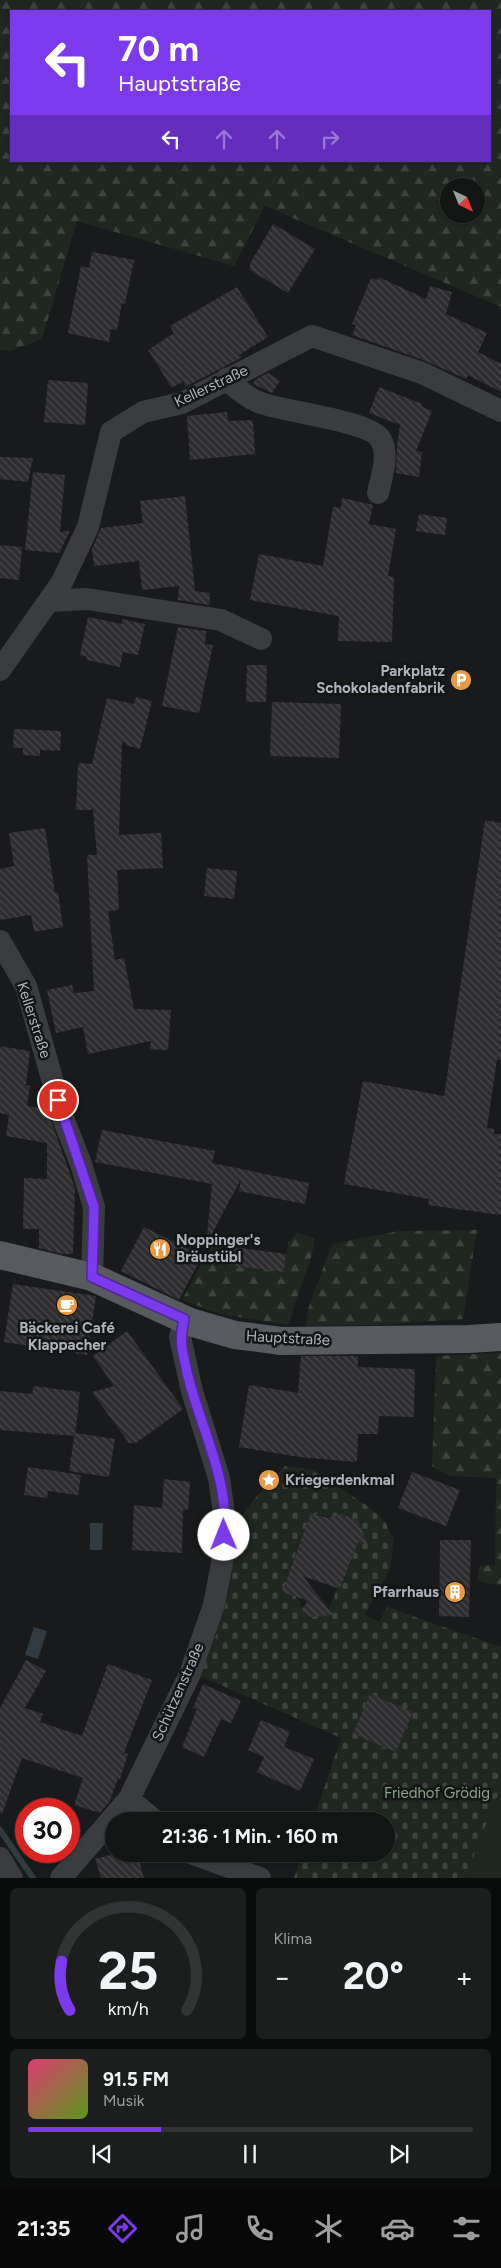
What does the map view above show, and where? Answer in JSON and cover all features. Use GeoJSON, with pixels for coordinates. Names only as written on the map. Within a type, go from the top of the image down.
{"type":"FeatureCollection","features":[{"type":"Feature","properties":{"kind":"main road","name":"Hauptstraße"},"geometry":{"type":"LineString","coordinates":[[0,1255],[92,1277],[184,1319],[235,1335],[281,1341],[501,1337]]}},
{"type":"Feature","properties":{"kind":"street","name":"Kellerstraße"},"geometry":{"type":"LineString","coordinates":[[0,670],[62,582],[88,527],[112,432],[142,412],[182,403],[312,336],[422,373],[501,412]]}},
{"type":"Feature","properties":{"kind":"street"},"geometry":{"type":"LineString","coordinates":[[226,380],[259,402],[361,426],[377,434],[382,440],[384,463],[378,493]]}},
{"type":"Feature","properties":{"kind":"street"},"geometry":{"type":"LineString","coordinates":[[50,600],[87,599],[221,620],[261,639]]}},
{"type":"Feature","properties":{"kind":"street","name":"Kellerstraße"},"geometry":{"type":"LineString","coordinates":[[0,941],[26,986],[63,1118],[81,1164],[94,1207],[92,1277]]}},
{"type":"Feature","properties":{"kind":"street","name":"Schützenstraße"},"geometry":{"type":"LineString","coordinates":[[61,1878],[129,1799],[190,1674],[214,1605],[222,1563],[226,1521],[219,1478],[192,1391],[180,1337],[184,1319]]}},
{"type":"Feature","properties":{"kind":"street"},"geometry":{"type":"LineString","coordinates":[[129,1799],[144,1812]]}},
{"type":"Feature","properties":{"kind":"street"},"geometry":{"type":"LineString","coordinates":[[0,1858],[12,1878]]}},
{"type":"Feature","properties":{"kind":"street"},"geometry":{"type":"LineString","coordinates":[[215,1862],[260,1878]]}},
{"type":"Feature","properties":{"kind":"green space"},"geometry":{"type":"Polygon","coordinates":[[[0,0],[501,0],[501,307],[265,206],[234,266],[77,221],[42,339],[10,351],[0,350],[0,0]]]}},
{"type":"Feature","properties":{"kind":"green space"},"geometry":{"type":"Polygon","coordinates":[[[477,1230],[463,1319],[375,1325],[306,1326],[308,1309],[332,1244],[399,1231],[477,1230]]]}},
{"type":"Feature","properties":{"kind":"green space"},"geometry":{"type":"Polygon","coordinates":[[[297,1233],[315,1238],[310,1260],[289,1325],[220,1314],[182,1300],[212,1244],[232,1247],[229,1265],[284,1272],[288,1242],[297,1233]]]}},
{"type":"Feature","properties":{"kind":"green space"},"geometry":{"type":"Polygon","coordinates":[[[501,1353],[501,1586],[478,1581],[479,1566],[495,1565],[496,1478],[449,1476],[432,1466],[436,1356],[501,1353]]]}},
{"type":"Feature","properties":{"kind":"green space","name":"Friedhof Grödig"},"geometry":{"type":"Polygon","coordinates":[[[285,1466],[313,1470],[366,1505],[385,1521],[394,1541],[390,1569],[365,1615],[379,1622],[387,1607],[501,1647],[501,1787],[465,1878],[294,1878],[299,1862],[395,1862],[395,1812],[316,1812],[341,1738],[200,1676],[217,1632],[227,1598],[236,1530],[243,1515],[285,1466]],[[311,1513],[286,1579],[297,1599],[299,1599],[301,1610],[315,1617],[316,1614],[330,1611],[328,1609],[335,1598],[337,1588],[341,1589],[358,1542],[360,1542],[364,1534],[330,1517],[311,1513]],[[370,1694],[354,1734],[396,1752],[413,1712],[370,1694]]]}},
{"type":"Feature","properties":{"kind":"green space"},"geometry":{"type":"Polygon","coordinates":[[[501,1787],[501,1878],[465,1878],[501,1787]]]}},
{"type":"Feature","properties":{"kind":"shaded area"},"geometry":{"type":"Polygon","coordinates":[[[90,1523],[103,1523],[102,1550],[90,1550],[90,1523]]]}},
{"type":"Feature","properties":{"kind":"shaded area"},"geometry":{"type":"Polygon","coordinates":[[[34,1627],[47,1631],[38,1659],[25,1655],[34,1627]]]}},
{"type":"Feature","properties":{"kind":"building"},"geometry":{"type":"Polygon","coordinates":[[[273,224],[315,249],[288,293],[250,270],[250,264],[273,224]]]}},
{"type":"Feature","properties":{"kind":"building"},"geometry":{"type":"Polygon","coordinates":[[[92,252],[134,260],[125,304],[122,303],[117,330],[111,329],[109,342],[68,333],[81,266],[89,268],[92,252]]]}},
{"type":"Feature","properties":{"kind":"building"},"geometry":{"type":"Polygon","coordinates":[[[379,277],[426,299],[430,286],[452,292],[446,314],[487,333],[478,352],[501,364],[501,392],[468,375],[466,379],[426,361],[352,335],[356,325],[352,324],[371,278],[377,280],[379,277]]]}},
{"type":"Feature","properties":{"kind":"building"},"geometry":{"type":"Polygon","coordinates":[[[237,287],[268,337],[239,355],[242,357],[239,359],[185,387],[184,381],[172,388],[148,350],[174,333],[170,326],[237,287]]]}},
{"type":"Feature","properties":{"kind":"building"},"geometry":{"type":"Polygon","coordinates":[[[268,373],[280,381],[272,393],[253,384],[255,380],[268,373]]]}},
{"type":"Feature","properties":{"kind":"building"},"geometry":{"type":"Polygon","coordinates":[[[48,380],[88,383],[85,425],[44,422],[48,380]]]}},
{"type":"Feature","properties":{"kind":"building"},"geometry":{"type":"Polygon","coordinates":[[[379,387],[422,404],[421,406],[432,411],[416,451],[422,452],[419,477],[396,473],[400,425],[369,413],[379,387]]]}},
{"type":"Feature","properties":{"kind":"building"},"geometry":{"type":"Polygon","coordinates":[[[227,412],[228,421],[253,420],[255,454],[190,460],[187,416],[227,412]]]}},
{"type":"Feature","properties":{"kind":"building"},"geometry":{"type":"Polygon","coordinates":[[[0,457],[33,458],[28,482],[0,479],[0,457]]]}},
{"type":"Feature","properties":{"kind":"building"},"geometry":{"type":"Polygon","coordinates":[[[33,472],[65,475],[60,532],[70,531],[59,553],[25,550],[33,472]]]}},
{"type":"Feature","properties":{"kind":"building"},"geometry":{"type":"Polygon","coordinates":[[[185,496],[195,591],[210,593],[209,605],[178,600],[179,586],[142,590],[139,561],[94,566],[92,549],[101,528],[143,523],[140,501],[185,496]]]}},
{"type":"Feature","properties":{"kind":"building"},"geometry":{"type":"Polygon","coordinates":[[[342,498],[373,505],[369,524],[396,529],[388,576],[394,577],[392,642],[338,641],[339,616],[250,600],[259,554],[323,566],[333,507],[341,508],[342,498]]]}},
{"type":"Feature","properties":{"kind":"building"},"geometry":{"type":"Polygon","coordinates":[[[419,514],[447,518],[445,535],[416,531],[419,514]]]}},
{"type":"Feature","properties":{"kind":"building"},"geometry":{"type":"Polygon","coordinates":[[[0,545],[22,547],[19,580],[0,578],[0,545]]]}},
{"type":"Feature","properties":{"kind":"building"},"geometry":{"type":"Polygon","coordinates":[[[88,617],[122,624],[122,619],[145,624],[138,655],[123,652],[120,667],[87,660],[87,657],[80,655],[88,617]]]}},
{"type":"Feature","properties":{"kind":"building"},"geometry":{"type":"Polygon","coordinates":[[[178,627],[206,631],[205,644],[213,645],[199,713],[162,706],[178,627]]]}},
{"type":"Feature","properties":{"kind":"building"},"geometry":{"type":"Polygon","coordinates":[[[247,665],[267,665],[266,702],[246,702],[247,665]]]}},
{"type":"Feature","properties":{"kind":"building"},"geometry":{"type":"Polygon","coordinates":[[[136,697],[152,701],[140,749],[122,742],[119,835],[161,833],[163,868],[117,870],[119,910],[108,911],[115,960],[124,958],[134,1009],[171,1010],[168,1050],[150,1049],[151,1041],[88,1054],[83,1027],[56,1033],[47,990],[72,985],[74,993],[94,991],[87,855],[97,855],[93,810],[76,810],[78,763],[92,764],[107,698],[134,704],[136,697]]]}},
{"type":"Feature","properties":{"kind":"building"},"geometry":{"type":"Polygon","coordinates":[[[272,702],[341,704],[339,758],[270,756],[272,702]]]}},
{"type":"Feature","properties":{"kind":"building"},"geometry":{"type":"Polygon","coordinates":[[[14,729],[61,731],[60,751],[40,750],[40,756],[23,755],[23,748],[13,748],[14,729]]]}},
{"type":"Feature","properties":{"kind":"building"},"geometry":{"type":"Polygon","coordinates":[[[485,820],[501,823],[501,1060],[497,1059],[487,1128],[494,1129],[494,1134],[501,1134],[501,1215],[428,1205],[429,1199],[344,1184],[363,1081],[444,1096],[485,820]]]}},
{"type":"Feature","properties":{"kind":"building"},"geometry":{"type":"Polygon","coordinates":[[[45,828],[55,893],[58,892],[63,927],[34,932],[31,915],[0,920],[0,869],[14,866],[9,833],[45,828]]]}},
{"type":"Feature","properties":{"kind":"building"},"geometry":{"type":"Polygon","coordinates":[[[207,868],[237,871],[234,899],[204,896],[207,868]]]}},
{"type":"Feature","properties":{"kind":"building"},"geometry":{"type":"Polygon","coordinates":[[[0,1046],[30,1051],[26,1085],[30,1086],[27,1106],[47,1109],[75,1188],[73,1254],[62,1254],[39,1248],[39,1229],[23,1229],[24,1178],[47,1179],[47,1143],[6,1136],[9,1115],[0,1113],[0,1046]]]}},
{"type":"Feature","properties":{"kind":"building"},"geometry":{"type":"Polygon","coordinates":[[[102,1130],[215,1151],[212,1163],[309,1183],[305,1204],[239,1191],[241,1179],[206,1245],[212,1184],[95,1162],[102,1130]]]}},
{"type":"Feature","properties":{"kind":"building","name":"Noppinger's Bräustübl"},"geometry":{"type":"Polygon","coordinates":[[[144,1227],[202,1256],[179,1300],[121,1271],[144,1227]]]}},
{"type":"Feature","properties":{"kind":"building"},"geometry":{"type":"Polygon","coordinates":[[[232,1247],[286,1254],[284,1272],[229,1265],[232,1247]]]}},
{"type":"Feature","properties":{"kind":"building"},"geometry":{"type":"Polygon","coordinates":[[[13,1284],[96,1296],[87,1355],[4,1342],[13,1284]]]}},
{"type":"Feature","properties":{"kind":"building"},"geometry":{"type":"Polygon","coordinates":[[[127,1331],[183,1409],[136,1443],[129,1443],[92,1392],[114,1386],[93,1356],[127,1331]]]}},
{"type":"Feature","properties":{"kind":"building"},"geometry":{"type":"Polygon","coordinates":[[[301,1356],[358,1356],[358,1367],[415,1369],[414,1417],[379,1416],[378,1434],[358,1434],[357,1462],[299,1457],[239,1447],[249,1385],[298,1393],[301,1356]]]}},
{"type":"Feature","properties":{"kind":"building"},"geometry":{"type":"Polygon","coordinates":[[[34,1386],[80,1392],[75,1436],[0,1430],[0,1391],[32,1394],[34,1386]]]}},
{"type":"Feature","properties":{"kind":"building"},"geometry":{"type":"Polygon","coordinates":[[[75,1433],[115,1439],[109,1477],[69,1471],[75,1433]]]}},
{"type":"Feature","properties":{"kind":"building"},"geometry":{"type":"Polygon","coordinates":[[[28,1467],[81,1475],[78,1495],[48,1491],[47,1498],[24,1495],[28,1467]]]}},
{"type":"Feature","properties":{"kind":"building"},"geometry":{"type":"Polygon","coordinates":[[[412,1472],[460,1490],[446,1526],[398,1508],[412,1472]]]}},
{"type":"Feature","properties":{"kind":"building"},"geometry":{"type":"Polygon","coordinates":[[[164,1479],[190,1482],[188,1510],[183,1510],[182,1553],[132,1550],[134,1505],[162,1508],[164,1479]]]}},
{"type":"Feature","properties":{"kind":"building"},"geometry":{"type":"Polygon","coordinates":[[[311,1513],[327,1518],[341,1514],[358,1521],[368,1545],[358,1542],[340,1589],[303,1576],[333,1615],[310,1617],[301,1610],[308,1601],[282,1592],[311,1513]]]}},
{"type":"Feature","properties":{"kind":"building","name":"Pfarrhaus"},"geometry":{"type":"Polygon","coordinates":[[[440,1540],[471,1540],[469,1617],[439,1616],[440,1540]]]}},
{"type":"Feature","properties":{"kind":"building"},"geometry":{"type":"Polygon","coordinates":[[[26,1660],[46,1671],[25,1708],[43,1714],[40,1722],[82,1736],[108,1664],[152,1680],[124,1753],[128,1754],[120,1779],[118,1778],[110,1801],[100,1813],[80,1807],[80,1798],[76,1798],[83,1778],[22,1758],[2,1814],[0,1813],[0,1708],[26,1660]]]}},
{"type":"Feature","properties":{"kind":"building"},"geometry":{"type":"Polygon","coordinates":[[[203,1684],[241,1701],[231,1723],[221,1719],[204,1757],[182,1747],[197,1709],[193,1708],[203,1684]]]}},
{"type":"Feature","properties":{"kind":"building"},"geometry":{"type":"Polygon","coordinates":[[[370,1694],[413,1712],[396,1752],[353,1734],[370,1694]]]}},
{"type":"Feature","properties":{"kind":"building"},"geometry":{"type":"Polygon","coordinates":[[[261,1720],[290,1732],[284,1747],[314,1759],[300,1791],[257,1772],[264,1757],[248,1750],[261,1720]]]}},
{"type":"Feature","properties":{"kind":"building"},"geometry":{"type":"Polygon","coordinates":[[[105,1856],[105,1862],[139,1862],[144,1878],[101,1878],[95,1859],[105,1856]]]}},
{"type":"Feature","properties":{"kind":"waterway"},"geometry":{"type":"LineString","coordinates":[[0,1830],[33,1878]]}},
{"type":"Feature","properties":{"kind":"place","name":"Parkplatz Schokoladenfabrik"},"geometry":{"type":"Point","coordinates":[461,680]}},
{"type":"Feature","properties":{"kind":"place","name":"Noppinger's Bräustübl"},"geometry":{"type":"Point","coordinates":[160,1249]}},
{"type":"Feature","properties":{"kind":"place","name":"Bäckerei Café Klappacher"},"geometry":{"type":"Point","coordinates":[67,1305]}},
{"type":"Feature","properties":{"kind":"place","name":"Kriegerdenkmal"},"geometry":{"type":"Point","coordinates":[269,1480]}},
{"type":"Feature","properties":{"kind":"place","name":"Pfarrhaus"},"geometry":{"type":"Point","coordinates":[455,1592]}},
{"type":"Feature","properties":{"kind":"route"},"geometry":{"type":"LineString","coordinates":[[58,1100],[94,1207],[92,1277],[184,1319],[180,1337],[192,1391],[219,1478],[226,1521],[224,1535]]}}]}
